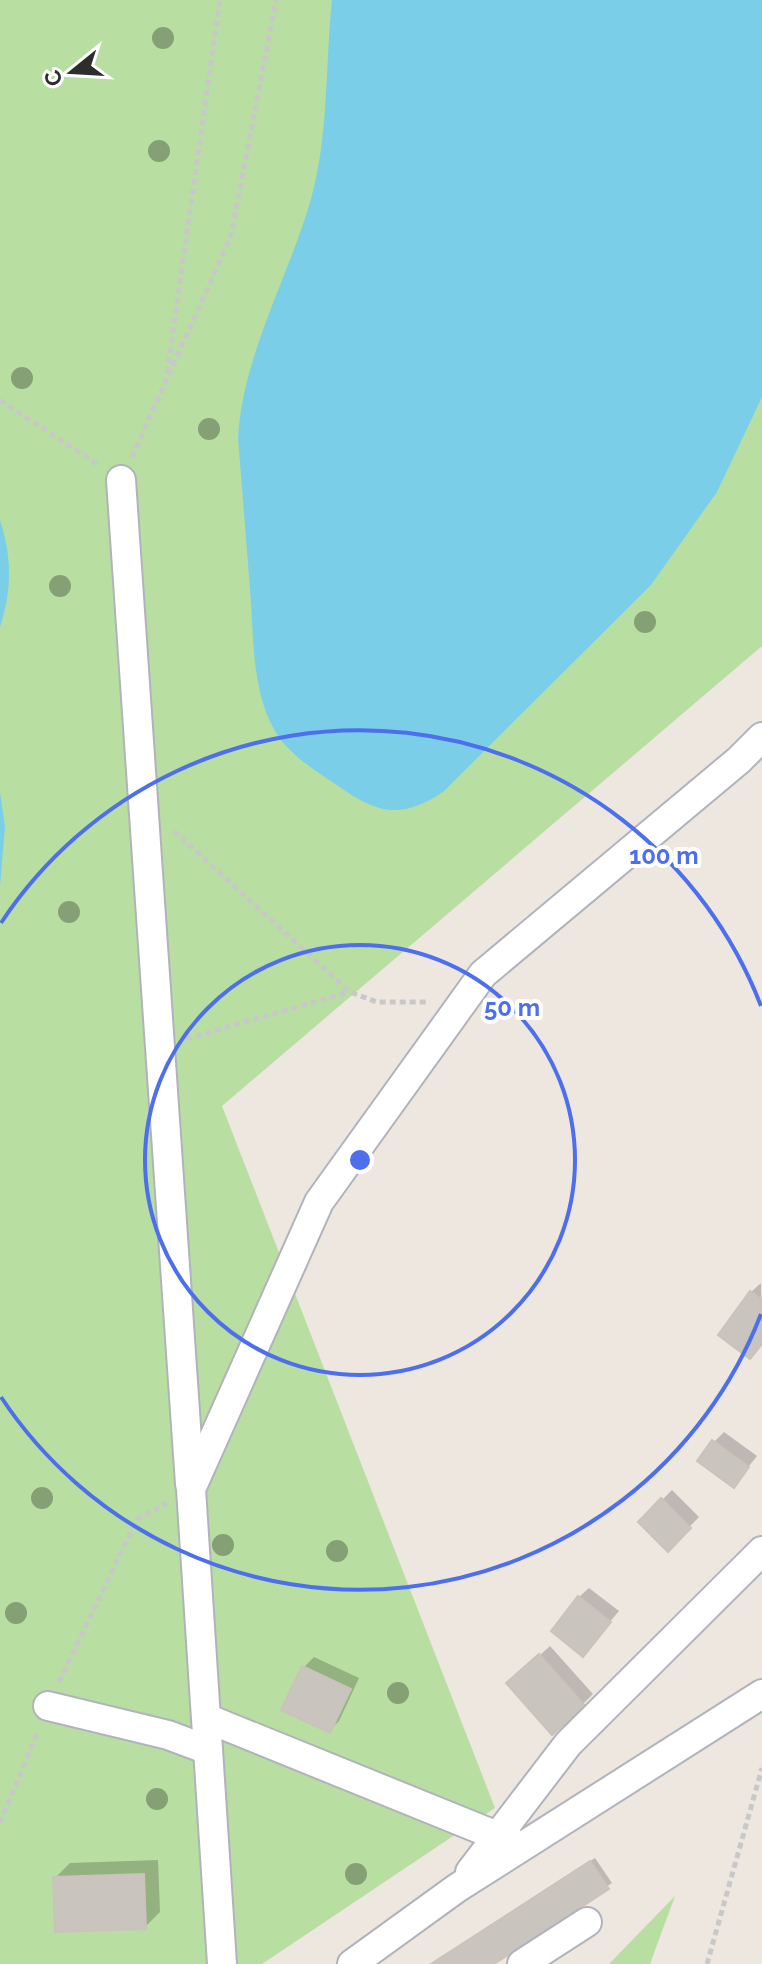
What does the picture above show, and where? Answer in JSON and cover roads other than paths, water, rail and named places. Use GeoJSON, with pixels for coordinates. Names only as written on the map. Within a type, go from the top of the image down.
{"type":"FeatureCollection","features":[{"type":"Feature","properties":{"kind":"street"},"geometry":{"type":"LineString","coordinates":[[121,480],[222,1964]]}},
{"type":"Feature","properties":{"kind":"street"},"geometry":{"type":"LineString","coordinates":[[191,1489],[319,1202],[483,974],[739,760],[762,737]]}},
{"type":"Feature","properties":{"kind":"street"},"geometry":{"type":"LineString","coordinates":[[457,1888],[568,1744],[762,1551]]}},
{"type":"Feature","properties":{"kind":"street"},"geometry":{"type":"LineString","coordinates":[[352,1964],[457,1888],[762,1694]]}},
{"type":"Feature","properties":{"kind":"street"},"geometry":{"type":"LineString","coordinates":[[48,1706],[168,1735],[208,1750]]}},
{"type":"Feature","properties":{"kind":"street"},"geometry":{"type":"LineString","coordinates":[[206,1718],[524,1846]]}},
{"type":"Feature","properties":{"kind":"street"},"geometry":{"type":"LineString","coordinates":[[522,1964],[587,1922]]}},
{"type":"Feature","properties":{"kind":"water"},"geometry":{"type":"Polygon","coordinates":[[[332,0],[762,0],[762,397],[717,492],[651,585],[443,792],[417,806],[394,810],[382,809],[358,799],[289,749],[267,715],[255,662],[238,438],[248,376],[317,175],[324,125],[332,0]]]}},
{"type":"Feature","properties":{"kind":"water"},"geometry":{"type":"Polygon","coordinates":[[[0,520],[7,547],[9,574],[0,627],[0,520]]]}},
{"type":"Feature","properties":{"kind":"water"},"geometry":{"type":"Polygon","coordinates":[[[0,792],[5,827],[0,886],[0,792]]]}}]}
